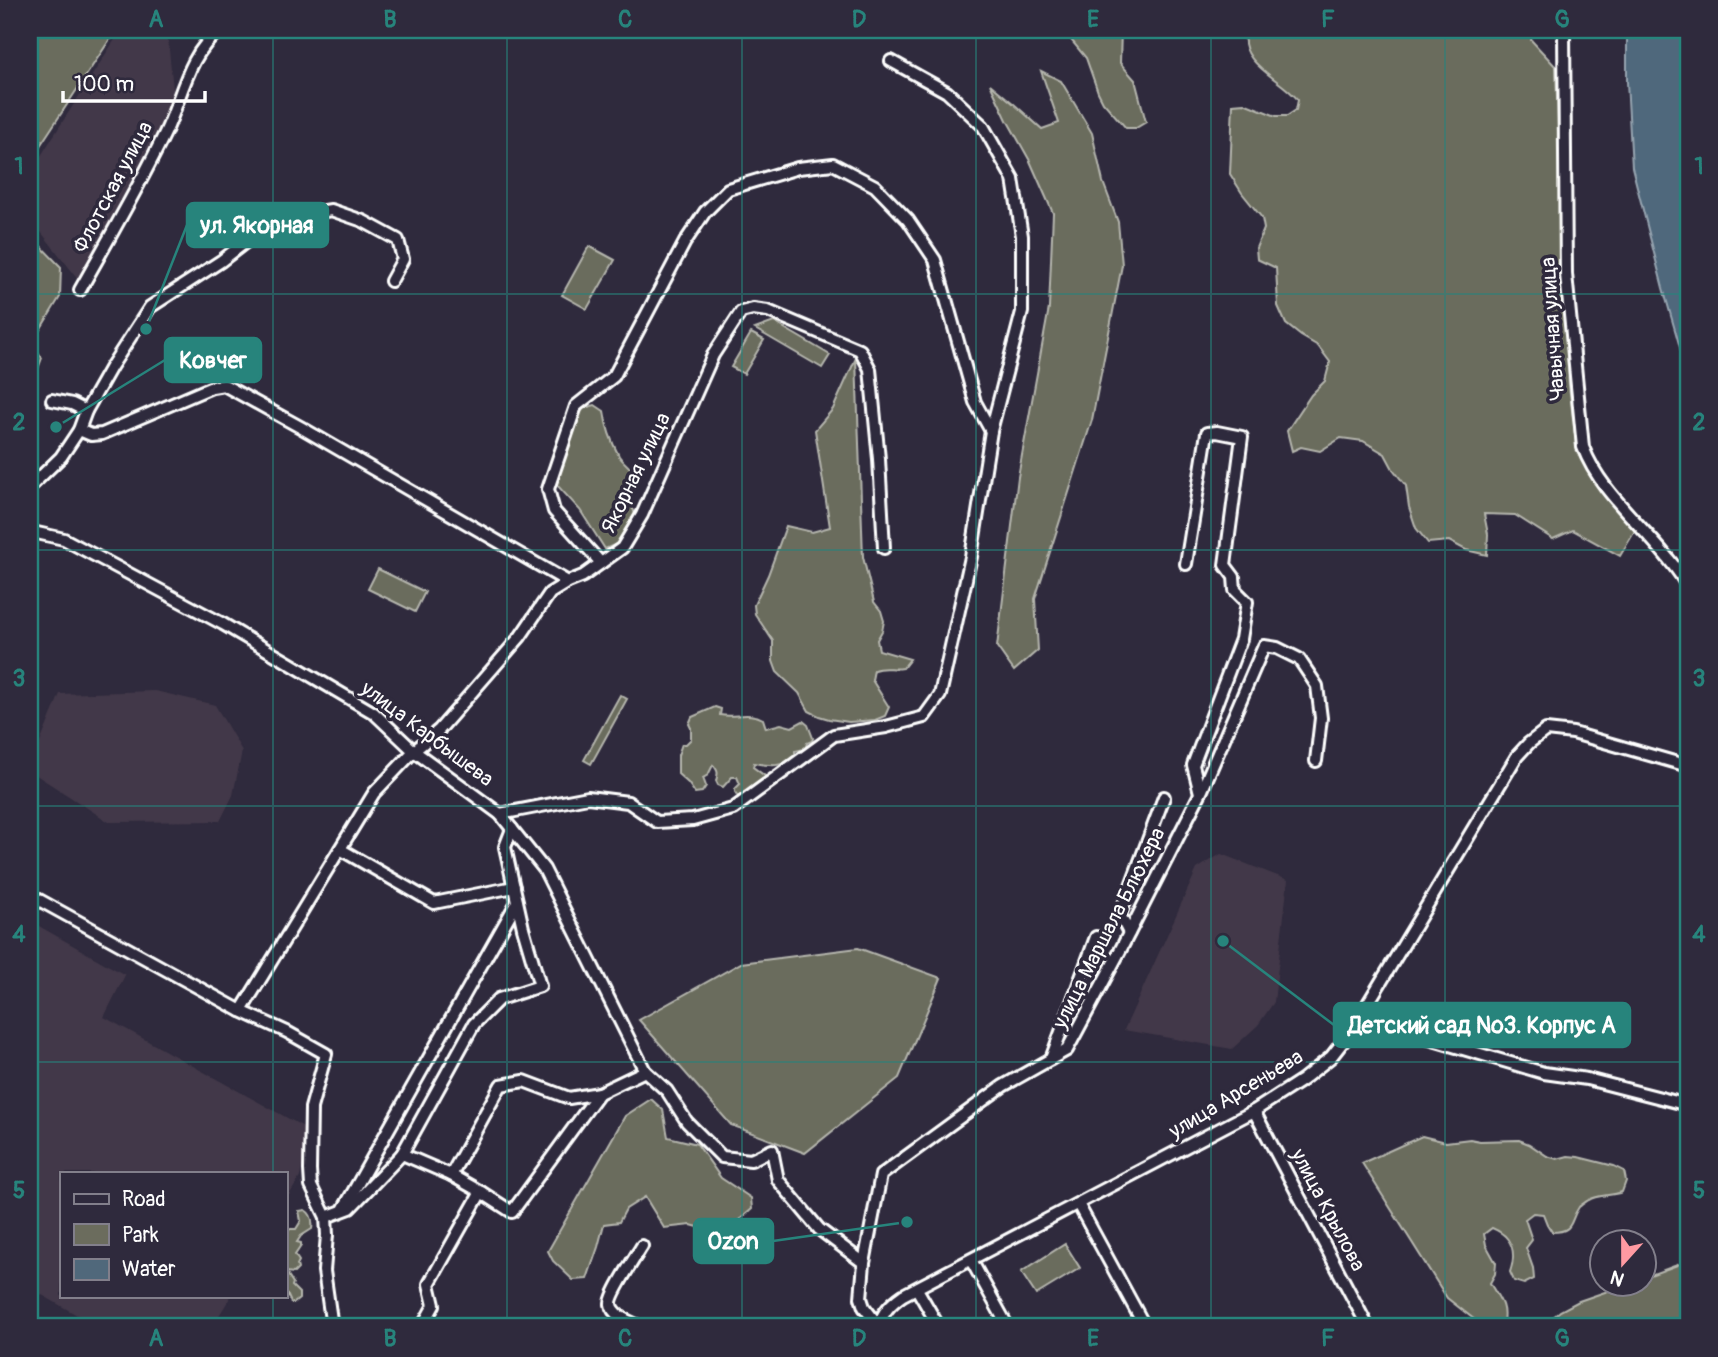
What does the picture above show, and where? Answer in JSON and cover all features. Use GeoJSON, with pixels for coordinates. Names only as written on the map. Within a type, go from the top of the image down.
{"type":"FeatureCollection","features":[{"type":"Feature","properties":{"kind":"street","name":"Флотская улица"},"geometry":{"type":"LineString","coordinates":[[80,290],[166,131],[196,55],[209,38],[220,30]]}},
{"type":"Feature","properties":{"kind":"street","name":"Чавычная улица"},"geometry":{"type":"LineString","coordinates":[[1564,30],[1566,274],[1583,447],[1588,462],[1613,496],[1654,541],[1688,588]]}},
{"type":"Feature","properties":{"kind":"street"},"geometry":{"type":"LineString","coordinates":[[500,814],[589,797],[628,802],[657,822],[693,820],[733,809],[834,735],[886,727],[924,717],[940,695],[971,557],[991,431],[1023,312],[1022,236],[1013,178],[983,126],[947,92],[891,61]]}},
{"type":"Feature","properties":{"kind":"street"},"geometry":{"type":"LineString","coordinates":[[601,563],[554,510],[548,489],[576,406],[614,376],[685,242],[705,212],[728,189],[798,168],[833,164],[876,186],[908,220],[935,260],[975,402],[991,431]]}},
{"type":"Feature","properties":{"kind":"street"},"geometry":{"type":"LineString","coordinates":[[30,487],[61,457],[79,430],[86,411],[111,366],[150,307],[221,261],[256,234],[307,214],[331,210],[363,221],[398,240],[403,259],[391,281]]}},
{"type":"Feature","properties":{"kind":"street","name":"Якорная улица"},"geometry":{"type":"LineString","coordinates":[[241,1011],[374,793],[414,751],[439,730],[520,637],[550,593],[583,576],[622,548],[642,515],[713,355],[741,312],[753,309],[768,311],[860,350],[870,369],[884,548]]}},
{"type":"Feature","properties":{"kind":"street"},"geometry":{"type":"LineString","coordinates":[[79,430],[91,435],[102,434],[212,387],[224,385],[568,582]]}},
{"type":"Feature","properties":{"kind":"street"},"geometry":{"type":"LineString","coordinates":[[52,400],[72,404],[86,411]]}},
{"type":"Feature","properties":{"kind":"street"},"geometry":{"type":"LineString","coordinates":[[1186,564],[1207,433],[1217,432],[1242,437],[1225,565],[1234,577],[1235,590],[1247,602],[1241,639],[1193,765],[1200,793]]}},
{"type":"Feature","properties":{"kind":"street","name":"улица Карбышева"},"geometry":{"type":"LineString","coordinates":[[30,534],[64,539],[223,624],[374,713],[414,751],[500,814],[544,869],[645,1071],[667,1091],[687,1122],[722,1157],[751,1160],[772,1150],[778,1180],[819,1229],[864,1263]]}},
{"type":"Feature","properties":{"kind":"street","name":"улица Маршала Блюхера"},"geometry":{"type":"LineString","coordinates":[[878,1326],[860,1298],[881,1175],[1003,1086],[1067,1051],[1200,793],[1264,646],[1277,648],[1299,659],[1317,686],[1321,718],[1316,761]]}},
{"type":"Feature","properties":{"kind":"street","name":"улица Арсеньева"},"geometry":{"type":"LineString","coordinates":[[878,1326],[891,1303],[1254,1111],[1302,1080],[1331,1057],[1352,1030],[1517,757],[1528,743],[1546,730],[1573,733],[1688,766]]}},
{"type":"Feature","properties":{"kind":"street"},"geometry":{"type":"LineString","coordinates":[[1129,933],[1120,915],[1164,797]]}},
{"type":"Feature","properties":{"kind":"street"},"geometry":{"type":"LineString","coordinates":[[326,1217],[350,1208],[402,1154],[474,1024],[499,999],[540,986],[505,847],[512,829]]}},
{"type":"Feature","properties":{"kind":"street"},"geometry":{"type":"LineString","coordinates":[[340,849],[434,903],[514,887]]}},
{"type":"Feature","properties":{"kind":"street"},"geometry":{"type":"LineString","coordinates":[[30,895],[241,1011],[326,1054],[309,1121],[311,1186],[326,1217],[324,1271],[332,1327]]}},
{"type":"Feature","properties":{"kind":"street"},"geometry":{"type":"LineString","coordinates":[[343,1210],[517,902]]}},
{"type":"Feature","properties":{"kind":"street"},"geometry":{"type":"LineString","coordinates":[[1051,1059],[1096,937]]}},
{"type":"Feature","properties":{"kind":"street"},"geometry":{"type":"LineString","coordinates":[[1352,1030],[1406,1032],[1544,1073],[1587,1079],[1688,1105]]}},
{"type":"Feature","properties":{"kind":"street"},"geometry":{"type":"LineString","coordinates":[[451,1175],[501,1084],[524,1082],[569,1098],[599,1093],[645,1071]]}},
{"type":"Feature","properties":{"kind":"street"},"geometry":{"type":"LineString","coordinates":[[402,1154],[451,1175],[512,1212],[599,1093]]}},
{"type":"Feature","properties":{"kind":"street","name":"улица Крылова"},"geometry":{"type":"LineString","coordinates":[[1254,1111],[1368,1327]]}},
{"type":"Feature","properties":{"kind":"street"},"geometry":{"type":"LineString","coordinates":[[422,1327],[434,1305],[429,1284],[481,1192]]}},
{"type":"Feature","properties":{"kind":"street"},"geometry":{"type":"LineString","coordinates":[[1078,1204],[1145,1327]]}},
{"type":"Feature","properties":{"kind":"street"},"geometry":{"type":"LineString","coordinates":[[641,1327],[618,1315],[611,1307],[611,1302],[642,1246]]}},
{"type":"Feature","properties":{"kind":"street"},"geometry":{"type":"LineString","coordinates":[[971,1260],[1008,1327]]}},
{"type":"Feature","properties":{"kind":"street"},"geometry":{"type":"LineString","coordinates":[[917,1289],[939,1327]]}},
{"type":"Feature","properties":{"kind":"shaded area"},"geometry":{"type":"Polygon","coordinates":[[[121,30],[167,30],[174,99],[79,280],[30,218],[30,173],[121,30]]]}},
{"type":"Feature","properties":{"kind":"shaded area"},"geometry":{"type":"Polygon","coordinates":[[[155,691],[215,705],[242,751],[233,795],[220,821],[109,822],[30,771],[60,694],[155,691]]]}},
{"type":"Feature","properties":{"kind":"shaded area"},"geometry":{"type":"Polygon","coordinates":[[[1221,854],[1288,880],[1274,1002],[1258,1025],[1232,1049],[1124,1030],[1197,869],[1221,854]]]}},
{"type":"Feature","properties":{"kind":"shaded area"},"geometry":{"type":"Polygon","coordinates":[[[30,921],[125,975],[104,1017],[309,1130],[300,1177],[287,1199],[287,1172],[60,1172],[60,1298],[230,1298],[212,1327],[98,1327],[30,1288],[30,921]]]}},
{"type":"Feature","properties":{"kind":"green space"},"geometry":{"type":"Polygon","coordinates":[[[30,30],[116,30],[30,161],[30,30]]]}},
{"type":"Feature","properties":{"kind":"green space"},"geometry":{"type":"Polygon","coordinates":[[[1063,30],[1121,30],[1120,63],[1135,80],[1146,122],[1136,128],[1126,128],[1103,102],[1086,58],[1063,30]]]}},
{"type":"Feature","properties":{"kind":"green space"},"geometry":{"type":"Polygon","coordinates":[[[1246,30],[1534,30],[1531,40],[1556,67],[1562,258],[1569,385],[1577,452],[1589,474],[1636,529],[1620,556],[1573,530],[1553,539],[1515,515],[1484,514],[1488,534],[1487,555],[1466,550],[1449,541],[1428,543],[1416,528],[1406,486],[1385,454],[1363,441],[1341,438],[1320,451],[1301,447],[1292,451],[1287,431],[1311,395],[1325,381],[1330,362],[1318,346],[1286,324],[1278,306],[1276,268],[1257,259],[1256,248],[1264,229],[1262,218],[1230,174],[1233,104],[1244,103],[1276,116],[1287,116],[1296,110],[1298,100],[1254,61],[1245,42],[1246,30]]]}},
{"type":"Feature","properties":{"kind":"green space"},"geometry":{"type":"Polygon","coordinates":[[[1041,71],[1061,81],[1092,133],[1103,182],[1118,222],[1122,265],[1092,420],[1035,599],[1038,650],[1014,671],[997,647],[1018,477],[1049,308],[1053,213],[1030,161],[990,84],[1042,129],[1059,123],[1041,71]]]}},
{"type":"Feature","properties":{"kind":"green space"},"geometry":{"type":"Polygon","coordinates":[[[30,235],[61,267],[60,297],[32,343],[42,358],[30,390],[30,235]]]}},
{"type":"Feature","properties":{"kind":"green space"},"geometry":{"type":"Polygon","coordinates":[[[589,246],[615,260],[587,309],[562,295],[589,246]]]}},
{"type":"Feature","properties":{"kind":"green space"},"geometry":{"type":"Polygon","coordinates":[[[774,322],[830,355],[822,368],[755,329],[774,322]]]}},
{"type":"Feature","properties":{"kind":"green space"},"geometry":{"type":"Polygon","coordinates":[[[751,333],[764,340],[744,374],[731,367],[751,333]]]}},
{"type":"Feature","properties":{"kind":"green space"},"geometry":{"type":"Polygon","coordinates":[[[856,358],[863,557],[874,602],[884,621],[877,640],[879,650],[910,659],[903,668],[874,670],[872,680],[889,707],[885,716],[875,720],[849,722],[829,719],[809,711],[799,693],[777,672],[773,661],[773,641],[755,614],[754,605],[786,526],[812,532],[830,527],[815,430],[833,409],[856,358]]]}},
{"type":"Feature","properties":{"kind":"green space"},"geometry":{"type":"Polygon","coordinates":[[[595,405],[604,411],[619,456],[635,473],[624,491],[636,520],[619,543],[605,549],[580,510],[556,484],[559,462],[579,415],[584,408],[595,405]]]}},
{"type":"Feature","properties":{"kind":"green space"},"geometry":{"type":"Polygon","coordinates":[[[378,569],[425,592],[415,612],[368,589],[378,569]]]}},
{"type":"Feature","properties":{"kind":"green space"},"geometry":{"type":"Polygon","coordinates":[[[620,695],[627,699],[591,764],[584,760],[620,695]]]}},
{"type":"Feature","properties":{"kind":"green space"},"geometry":{"type":"Polygon","coordinates":[[[715,707],[721,709],[720,715],[747,715],[763,719],[766,728],[781,724],[792,727],[803,721],[808,725],[812,741],[807,743],[805,749],[795,751],[795,756],[785,763],[754,763],[753,767],[769,779],[739,798],[735,792],[740,784],[737,777],[732,777],[723,787],[718,785],[718,774],[713,765],[708,775],[703,778],[706,786],[702,792],[695,793],[678,774],[678,755],[682,744],[691,739],[689,724],[692,717],[715,707]]]}},
{"type":"Feature","properties":{"kind":"green space"},"geometry":{"type":"Polygon","coordinates":[[[858,948],[941,978],[899,1078],[805,1153],[731,1125],[639,1020],[741,963],[858,948]]]}},
{"type":"Feature","properties":{"kind":"green space"},"geometry":{"type":"Polygon","coordinates":[[[651,1099],[663,1110],[668,1137],[697,1144],[721,1178],[751,1198],[752,1209],[723,1234],[691,1225],[664,1228],[645,1197],[626,1209],[619,1222],[604,1224],[587,1279],[573,1280],[553,1261],[548,1251],[625,1116],[651,1099]]]}},
{"type":"Feature","properties":{"kind":"green space"},"geometry":{"type":"Polygon","coordinates":[[[1422,1136],[1446,1142],[1470,1139],[1519,1140],[1557,1159],[1578,1157],[1614,1166],[1624,1171],[1626,1181],[1622,1192],[1592,1198],[1580,1206],[1565,1230],[1552,1232],[1543,1214],[1533,1213],[1525,1219],[1532,1240],[1526,1248],[1534,1279],[1524,1284],[1514,1281],[1510,1272],[1513,1251],[1504,1235],[1492,1228],[1484,1234],[1486,1245],[1496,1263],[1495,1274],[1490,1283],[1501,1301],[1504,1316],[1503,1322],[1497,1327],[1484,1327],[1447,1298],[1362,1163],[1422,1136]]]}},
{"type":"Feature","properties":{"kind":"green space"},"geometry":{"type":"Polygon","coordinates":[[[305,1210],[312,1218],[312,1229],[297,1242],[301,1243],[295,1255],[299,1261],[298,1269],[294,1273],[287,1272],[287,1231],[296,1229],[301,1221],[299,1211],[305,1210]]]}},
{"type":"Feature","properties":{"kind":"green space"},"geometry":{"type":"Polygon","coordinates":[[[1065,1244],[1080,1268],[1036,1295],[1021,1272],[1065,1244]]]}},
{"type":"Feature","properties":{"kind":"green space"},"geometry":{"type":"Polygon","coordinates":[[[1688,1261],[1688,1327],[1542,1327],[1560,1311],[1588,1298],[1658,1298],[1658,1272],[1688,1261]]]}},
{"type":"Feature","properties":{"kind":"green space"},"geometry":{"type":"Polygon","coordinates":[[[287,1274],[292,1286],[299,1293],[299,1299],[291,1303],[287,1294],[287,1274]]]}},
{"type":"Feature","properties":{"kind":"water"},"geometry":{"type":"Polygon","coordinates":[[[1627,30],[1688,30],[1688,363],[1683,358],[1663,288],[1632,167],[1627,30]]]}},
{"type":"Feature","properties":{"kind":"place","name":"ул. Якорная"},"geometry":{"type":"Point","coordinates":[146,329]}},
{"type":"Feature","properties":{"kind":"place","name":"Ковчег"},"geometry":{"type":"Point","coordinates":[56,427]}},
{"type":"Feature","properties":{"kind":"place","name":"Детский сад №3. Корпус А"},"geometry":{"type":"Point","coordinates":[1223,941]}},
{"type":"Feature","properties":{"kind":"place","name":"Ozon"},"geometry":{"type":"Point","coordinates":[907,1222]}}]}
